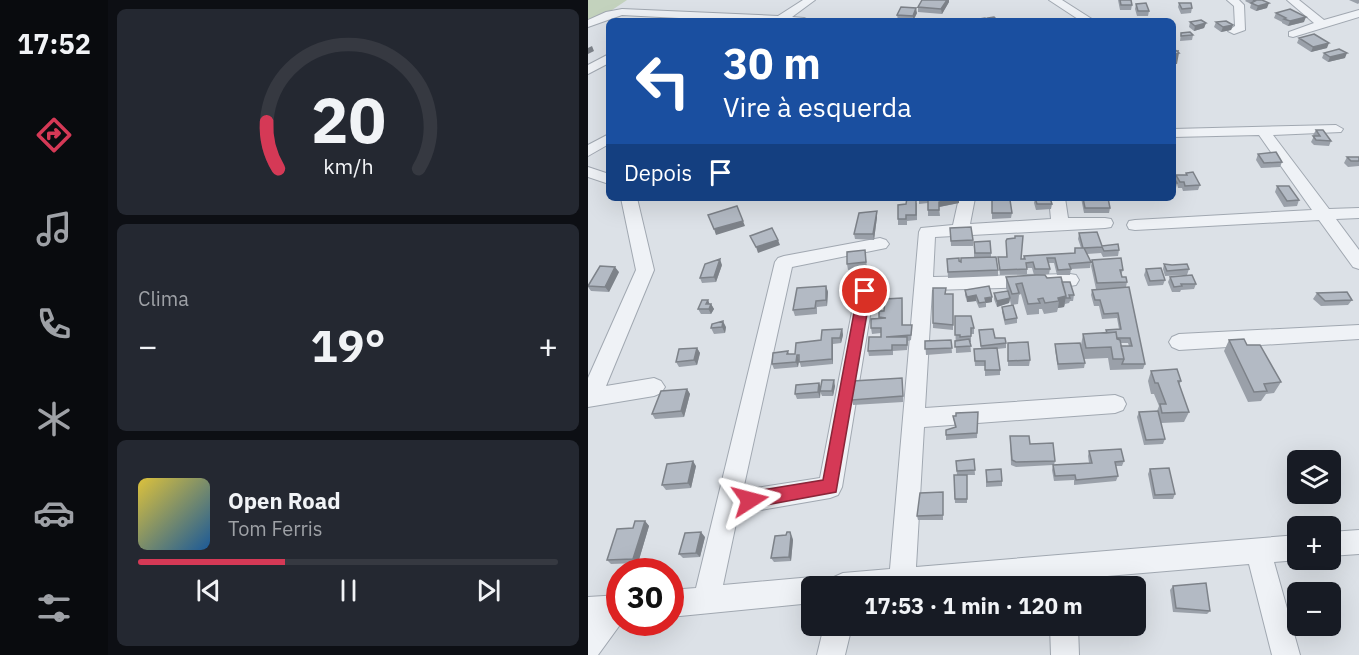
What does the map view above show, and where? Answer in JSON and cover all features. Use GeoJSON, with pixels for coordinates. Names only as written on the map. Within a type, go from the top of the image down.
{"type":"FeatureCollection","features":[{"type":"Feature","properties":{"kind":"street"},"geometry":{"type":"LineString","coordinates":[[784,18],[810,0]]}},
{"type":"Feature","properties":{"kind":"street"},"geometry":{"type":"LineString","coordinates":[[1054,0],[1084,18]]}},
{"type":"Feature","properties":{"kind":"street"},"geometry":{"type":"LineString","coordinates":[[1232,0],[1239,5],[1241,28],[1234,31]]}},
{"type":"Feature","properties":{"kind":"street"},"geometry":{"type":"LineString","coordinates":[[1292,0],[1322,24]]}},
{"type":"Feature","properties":{"kind":"street"},"geometry":{"type":"LineString","coordinates":[[588,24],[616,12],[749,18]]}},
{"type":"Feature","properties":{"kind":"street"},"geometry":{"type":"LineString","coordinates":[[1293,34],[1359,13]]}},
{"type":"Feature","properties":{"kind":"street"},"geometry":{"type":"LineString","coordinates":[[678,18],[685,14]]}},
{"type":"Feature","properties":{"kind":"street"},"geometry":{"type":"LineString","coordinates":[[588,70],[606,60]]}},
{"type":"Feature","properties":{"kind":"street"},"geometry":{"type":"LineString","coordinates":[[1176,134],[1336,129]]}},
{"type":"Feature","properties":{"kind":"street"},"geometry":{"type":"LineString","coordinates":[[1263,131],[1359,263]]}},
{"type":"Feature","properties":{"kind":"street"},"geometry":{"type":"LineString","coordinates":[[588,152],[606,140]]}},
{"type":"Feature","properties":{"kind":"street"},"geometry":{"type":"LineString","coordinates":[[588,172],[606,178]]}},
{"type":"Feature","properties":{"kind":"street"},"geometry":{"type":"LineString","coordinates":[[589,398],[645,270],[630,201]]}},
{"type":"Feature","properties":{"kind":"street"},"geometry":{"type":"LineString","coordinates":[[961,228],[966,201]]}},
{"type":"Feature","properties":{"kind":"street"},"geometry":{"type":"LineString","coordinates":[[1057,201],[1060,224]]}},
{"type":"Feature","properties":{"kind":"street"},"geometry":{"type":"LineString","coordinates":[[1135,225],[1359,213]]}},
{"type":"Feature","properties":{"kind":"street"},"geometry":{"type":"LineString","coordinates":[[902,576],[927,232],[961,228],[1106,224]]}},
{"type":"Feature","properties":{"kind":"street"},"geometry":{"type":"LineString","coordinates":[[706,601],[784,262],[880,244]]}},
{"type":"Feature","properties":{"kind":"street"},"geometry":{"type":"LineString","coordinates":[[923,284],[1070,280]]}},
{"type":"Feature","properties":{"kind":"street"},"geometry":{"type":"LineString","coordinates":[[730,504],[830,487],[865,291]]}},
{"type":"Feature","properties":{"kind":"street"},"geometry":{"type":"LineString","coordinates":[[1179,342],[1359,332]]}},
{"type":"Feature","properties":{"kind":"street"},"geometry":{"type":"LineString","coordinates":[[589,398],[654,387]]}},
{"type":"Feature","properties":{"kind":"street"},"geometry":{"type":"LineString","coordinates":[[915,418],[1115,404]]}},
{"type":"Feature","properties":{"kind":"street"},"geometry":{"type":"LineString","coordinates":[[1341,543],[1359,542]]}},
{"type":"Feature","properties":{"kind":"street"},"geometry":{"type":"LineString","coordinates":[[1067,576],[1287,548]]}},
{"type":"Feature","properties":{"kind":"street"},"geometry":{"type":"LineString","coordinates":[[1258,551],[1286,655]]}},
{"type":"Feature","properties":{"kind":"street"},"geometry":{"type":"LineString","coordinates":[[684,603],[801,591]]}},
{"type":"Feature","properties":{"kind":"street"},"geometry":{"type":"LineString","coordinates":[[588,610],[606,609]]}},
{"type":"Feature","properties":{"kind":"street"},"geometry":{"type":"LineString","coordinates":[[588,645],[606,623]]}},
{"type":"Feature","properties":{"kind":"street"},"geometry":{"type":"LineString","coordinates":[[831,655],[836,636]]}},
{"type":"Feature","properties":{"kind":"street"},"geometry":{"type":"LineString","coordinates":[[1064,636],[1065,655]]}},
{"type":"Feature","properties":{"kind":"green space"},"geometry":{"type":"Polygon","coordinates":[[[588,0],[627,0],[588,26],[588,0]]]}},
{"type":"Feature","properties":{"kind":"building"},"geometry":{"type":"Polygon","coordinates":[[[922,0],[947,0],[941,9],[918,7],[922,0]]]}},
{"type":"Feature","properties":{"kind":"building"},"geometry":{"type":"Polygon","coordinates":[[[1120,0],[1131,0],[1132,5],[1121,5],[1120,0]]]}},
{"type":"Feature","properties":{"kind":"building"},"geometry":{"type":"Polygon","coordinates":[[[1253,0],[1269,3],[1258,6],[1251,3],[1255,1],[1253,0]]]}},
{"type":"Feature","properties":{"kind":"building"},"geometry":{"type":"Polygon","coordinates":[[[1146,3],[1149,11],[1138,11],[1136,4],[1146,3]]]}},
{"type":"Feature","properties":{"kind":"building"},"geometry":{"type":"Polygon","coordinates":[[[1179,3],[1191,3],[1192,8],[1182,9],[1179,3]]]}},
{"type":"Feature","properties":{"kind":"building"},"geometry":{"type":"Polygon","coordinates":[[[901,7],[916,8],[913,16],[897,15],[901,7]]]}},
{"type":"Feature","properties":{"kind":"building"},"geometry":{"type":"Polygon","coordinates":[[[1290,9],[1306,17],[1290,21],[1276,13],[1290,9]]]}},
{"type":"Feature","properties":{"kind":"building"},"geometry":{"type":"Polygon","coordinates":[[[1201,20],[1206,23],[1195,26],[1190,22],[1201,20]]]}},
{"type":"Feature","properties":{"kind":"building"},"geometry":{"type":"Polygon","coordinates":[[[1226,21],[1233,25],[1223,27],[1216,22],[1226,21]]]}},
{"type":"Feature","properties":{"kind":"building"},"geometry":{"type":"Polygon","coordinates":[[[1190,32],[1193,35],[1181,36],[1181,33],[1190,32]]]}},
{"type":"Feature","properties":{"kind":"building"},"geometry":{"type":"Polygon","coordinates":[[[1314,34],[1329,43],[1313,47],[1299,38],[1314,34]]]}},
{"type":"Feature","properties":{"kind":"building"},"geometry":{"type":"Polygon","coordinates":[[[1339,49],[1347,53],[1330,57],[1324,53],[1339,49]]]}},
{"type":"Feature","properties":{"kind":"building"},"geometry":{"type":"Polygon","coordinates":[[[1316,130],[1323,130],[1331,141],[1316,140],[1313,136],[1320,136],[1316,130]]]}},
{"type":"Feature","properties":{"kind":"building"},"geometry":{"type":"Polygon","coordinates":[[[1276,152],[1282,162],[1264,163],[1258,154],[1276,152]]]}},
{"type":"Feature","properties":{"kind":"building"},"geometry":{"type":"Polygon","coordinates":[[[1347,157],[1359,157],[1359,161],[1351,161],[1347,157]]]}},
{"type":"Feature","properties":{"kind":"building"},"geometry":{"type":"Polygon","coordinates":[[[1193,172],[1200,185],[1185,186],[1176,175],[1187,175],[1186,173],[1193,172]]]}},
{"type":"Feature","properties":{"kind":"building"},"geometry":{"type":"Polygon","coordinates":[[[1277,186],[1289,186],[1299,200],[1287,201],[1277,186]]]}},
{"type":"Feature","properties":{"kind":"building"},"geometry":{"type":"Polygon","coordinates":[[[906,201],[916,201],[916,215],[906,215],[906,219],[898,219],[898,205],[906,204],[906,201]]]}},
{"type":"Feature","properties":{"kind":"building"},"geometry":{"type":"Polygon","coordinates":[[[928,201],[943,201],[939,202],[939,210],[928,210],[928,201]]]}},
{"type":"Feature","properties":{"kind":"building"},"geometry":{"type":"Polygon","coordinates":[[[992,201],[1010,201],[1012,213],[992,213],[992,201]]]}},
{"type":"Feature","properties":{"kind":"building"},"geometry":{"type":"Polygon","coordinates":[[[1036,201],[1051,201],[1052,204],[1037,204],[1036,201]]]}},
{"type":"Feature","properties":{"kind":"building"},"geometry":{"type":"Polygon","coordinates":[[[1084,201],[1109,201],[1110,208],[1085,208],[1084,201]]]}},
{"type":"Feature","properties":{"kind":"building"},"geometry":{"type":"Polygon","coordinates":[[[737,206],[743,221],[714,229],[708,215],[737,206]]]}},
{"type":"Feature","properties":{"kind":"building"},"geometry":{"type":"Polygon","coordinates":[[[877,211],[873,234],[854,234],[859,213],[877,211]]]}},
{"type":"Feature","properties":{"kind":"building"},"geometry":{"type":"Polygon","coordinates":[[[971,227],[973,240],[951,241],[950,228],[971,227]]]}},
{"type":"Feature","properties":{"kind":"building"},"geometry":{"type":"Polygon","coordinates":[[[772,228],[778,240],[756,247],[750,236],[772,228]]]}},
{"type":"Feature","properties":{"kind":"building"},"geometry":{"type":"Polygon","coordinates":[[[1097,232],[1102,246],[1118,244],[1119,250],[1104,251],[1102,247],[1084,248],[1091,262],[1069,264],[1071,269],[1058,270],[1055,258],[1047,258],[1050,269],[1035,269],[1033,262],[1026,263],[1027,269],[1000,270],[998,257],[1007,257],[1007,239],[1023,236],[1021,259],[1025,259],[1024,256],[1075,253],[1075,248],[1083,248],[1079,233],[1097,232]]]}},
{"type":"Feature","properties":{"kind":"building"},"geometry":{"type":"Polygon","coordinates":[[[990,241],[991,253],[975,253],[974,242],[990,241]]]}},
{"type":"Feature","properties":{"kind":"building"},"geometry":{"type":"Polygon","coordinates":[[[865,250],[866,262],[847,264],[847,252],[865,250]]]}},
{"type":"Feature","properties":{"kind":"building"},"geometry":{"type":"Polygon","coordinates":[[[996,257],[998,270],[948,272],[947,259],[959,258],[961,262],[961,258],[996,257]]]}},
{"type":"Feature","properties":{"kind":"building"},"geometry":{"type":"Polygon","coordinates":[[[1121,258],[1123,270],[1120,270],[1127,282],[1097,283],[1092,260],[1121,258]]]}},
{"type":"Feature","properties":{"kind":"building"},"geometry":{"type":"Polygon","coordinates":[[[720,259],[714,277],[700,278],[705,264],[720,259]]]}},
{"type":"Feature","properties":{"kind":"building"},"geometry":{"type":"Polygon","coordinates":[[[1164,264],[1187,264],[1189,269],[1167,271],[1164,264]]]}},
{"type":"Feature","properties":{"kind":"building"},"geometry":{"type":"Polygon","coordinates":[[[600,266],[615,267],[605,287],[588,286],[600,266]]]}},
{"type":"Feature","properties":{"kind":"building"},"geometry":{"type":"Polygon","coordinates":[[[1161,268],[1165,280],[1150,281],[1146,269],[1161,268]]]}},
{"type":"Feature","properties":{"kind":"building"},"geometry":{"type":"Polygon","coordinates":[[[1045,275],[1047,278],[1061,277],[1066,296],[1058,298],[1059,301],[1045,303],[1043,298],[1038,299],[1040,303],[1028,304],[1022,283],[1016,284],[1019,293],[1012,294],[1006,277],[1045,275]]]}},
{"type":"Feature","properties":{"kind":"building"},"geometry":{"type":"Polygon","coordinates":[[[1192,275],[1196,284],[1181,284],[1182,286],[1174,287],[1170,277],[1192,275]]]}},
{"type":"Feature","properties":{"kind":"building"},"geometry":{"type":"Polygon","coordinates":[[[1062,282],[1070,282],[1074,295],[1069,295],[1070,298],[1066,298],[1062,282]]]}},
{"type":"Feature","properties":{"kind":"building"},"geometry":{"type":"Polygon","coordinates":[[[826,286],[826,300],[816,301],[815,308],[793,310],[797,288],[826,286]]]}},
{"type":"Feature","properties":{"kind":"building"},"geometry":{"type":"Polygon","coordinates":[[[989,286],[992,297],[985,298],[986,302],[979,303],[976,295],[967,297],[965,290],[989,286]]]}},
{"type":"Feature","properties":{"kind":"building"},"geometry":{"type":"Polygon","coordinates":[[[1129,287],[1145,364],[1122,364],[1124,359],[1121,346],[1132,346],[1130,338],[1117,338],[1116,332],[1107,333],[1106,330],[1121,329],[1118,313],[1104,314],[1100,300],[1095,300],[1092,290],[1129,287]]]}},
{"type":"Feature","properties":{"kind":"building"},"geometry":{"type":"Polygon","coordinates":[[[933,288],[946,288],[945,294],[953,294],[953,325],[933,323],[933,288]]]}},
{"type":"Feature","properties":{"kind":"building"},"geometry":{"type":"Polygon","coordinates":[[[1008,291],[1010,298],[997,301],[994,293],[1008,291]]]}},
{"type":"Feature","properties":{"kind":"building"},"geometry":{"type":"Polygon","coordinates":[[[1347,292],[1352,300],[1325,301],[1317,293],[1347,292]]]}},
{"type":"Feature","properties":{"kind":"building"},"geometry":{"type":"Polygon","coordinates":[[[902,298],[902,325],[912,325],[911,335],[886,337],[907,337],[907,345],[892,345],[892,350],[868,351],[869,337],[881,337],[881,328],[871,328],[871,319],[886,318],[879,317],[879,311],[884,311],[885,299],[902,298]]]}},
{"type":"Feature","properties":{"kind":"building"},"geometry":{"type":"Polygon","coordinates":[[[702,300],[708,300],[706,304],[711,304],[709,309],[698,309],[702,300]]]}},
{"type":"Feature","properties":{"kind":"building"},"geometry":{"type":"Polygon","coordinates":[[[1013,305],[1017,318],[1005,320],[1002,307],[1013,305]]]}},
{"type":"Feature","properties":{"kind":"building"},"geometry":{"type":"Polygon","coordinates":[[[955,316],[971,316],[974,328],[971,328],[971,336],[955,335],[955,316]]]}},
{"type":"Feature","properties":{"kind":"building"},"geometry":{"type":"Polygon","coordinates":[[[723,321],[722,327],[711,328],[712,324],[723,321]]]}},
{"type":"Feature","properties":{"kind":"building"},"geometry":{"type":"Polygon","coordinates":[[[842,329],[840,338],[832,338],[832,359],[799,362],[799,355],[797,355],[796,362],[772,364],[773,353],[788,351],[787,354],[795,354],[796,343],[821,340],[822,330],[842,329]]]}},
{"type":"Feature","properties":{"kind":"building"},"geometry":{"type":"Polygon","coordinates":[[[993,329],[995,338],[1005,338],[1006,343],[981,346],[979,330],[993,329]]]}},
{"type":"Feature","properties":{"kind":"building"},"geometry":{"type":"Polygon","coordinates":[[[1116,332],[1124,359],[1113,359],[1111,347],[1086,348],[1083,334],[1116,332]]]}},
{"type":"Feature","properties":{"kind":"building"},"geometry":{"type":"Polygon","coordinates":[[[969,339],[971,346],[955,347],[955,341],[969,339]]]}},
{"type":"Feature","properties":{"kind":"building"},"geometry":{"type":"Polygon","coordinates":[[[1244,339],[1247,345],[1260,345],[1281,382],[1264,384],[1267,391],[1254,392],[1229,340],[1244,339]]]}},
{"type":"Feature","properties":{"kind":"building"},"geometry":{"type":"Polygon","coordinates":[[[951,340],[952,348],[925,349],[925,341],[951,340]]]}},
{"type":"Feature","properties":{"kind":"building"},"geometry":{"type":"Polygon","coordinates":[[[1028,342],[1030,360],[1008,361],[1008,343],[1028,342]]]}},
{"type":"Feature","properties":{"kind":"building"},"geometry":{"type":"Polygon","coordinates":[[[1080,343],[1085,363],[1058,364],[1055,344],[1080,343]]]}},
{"type":"Feature","properties":{"kind":"building"},"geometry":{"type":"Polygon","coordinates":[[[697,348],[694,360],[676,362],[679,349],[697,348]]]}},
{"type":"Feature","properties":{"kind":"building"},"geometry":{"type":"Polygon","coordinates":[[[997,348],[1000,370],[985,370],[985,361],[975,361],[974,349],[997,348]]]}},
{"type":"Feature","properties":{"kind":"building"},"geometry":{"type":"Polygon","coordinates":[[[1177,369],[1181,381],[1178,381],[1189,412],[1162,413],[1160,404],[1166,404],[1151,371],[1177,369]]]}},
{"type":"Feature","properties":{"kind":"building"},"geometry":{"type":"Polygon","coordinates":[[[902,378],[903,396],[852,400],[853,381],[902,378]]]}},
{"type":"Feature","properties":{"kind":"building"},"geometry":{"type":"Polygon","coordinates":[[[822,380],[834,380],[832,391],[820,391],[822,380]]]}},
{"type":"Feature","properties":{"kind":"building"},"geometry":{"type":"Polygon","coordinates":[[[819,383],[818,392],[795,394],[796,385],[819,383]]]}},
{"type":"Feature","properties":{"kind":"building"},"geometry":{"type":"Polygon","coordinates":[[[687,389],[681,411],[652,414],[661,391],[687,389]]]}},
{"type":"Feature","properties":{"kind":"building"},"geometry":{"type":"Polygon","coordinates":[[[1158,411],[1165,439],[1146,440],[1139,412],[1158,411]]]}},
{"type":"Feature","properties":{"kind":"building"},"geometry":{"type":"Polygon","coordinates":[[[978,412],[977,433],[946,435],[946,430],[956,427],[953,416],[956,416],[956,413],[978,412]]]}},
{"type":"Feature","properties":{"kind":"building"},"geometry":{"type":"Polygon","coordinates":[[[1010,436],[1029,436],[1030,444],[1053,443],[1055,461],[1016,462],[1012,460],[1010,436]]]}},
{"type":"Feature","properties":{"kind":"building"},"geometry":{"type":"Polygon","coordinates":[[[1121,449],[1124,461],[1115,462],[1118,476],[1076,480],[1075,475],[1055,476],[1053,465],[1092,463],[1089,451],[1121,449]]]}},
{"type":"Feature","properties":{"kind":"building"},"geometry":{"type":"Polygon","coordinates":[[[974,459],[975,470],[957,471],[956,461],[974,459]]]}},
{"type":"Feature","properties":{"kind":"building"},"geometry":{"type":"Polygon","coordinates":[[[693,461],[688,483],[662,485],[667,464],[693,461]]]}},
{"type":"Feature","properties":{"kind":"building"},"geometry":{"type":"Polygon","coordinates":[[[1169,468],[1175,494],[1155,495],[1150,469],[1169,468]]]}},
{"type":"Feature","properties":{"kind":"building"},"geometry":{"type":"Polygon","coordinates":[[[1001,469],[1002,481],[987,482],[986,470],[1001,469]]]}},
{"type":"Feature","properties":{"kind":"building"},"geometry":{"type":"Polygon","coordinates":[[[954,475],[967,475],[967,499],[955,499],[954,475]]]}},
{"type":"Feature","properties":{"kind":"building"},"geometry":{"type":"Polygon","coordinates":[[[943,492],[943,515],[917,516],[920,493],[943,492]]]}},
{"type":"Feature","properties":{"kind":"building"},"geometry":{"type":"Polygon","coordinates":[[[635,521],[645,521],[633,558],[608,558],[617,529],[633,528],[635,521]]]}},
{"type":"Feature","properties":{"kind":"building"},"geometry":{"type":"Polygon","coordinates":[[[701,532],[696,553],[679,554],[685,533],[701,532]]]}},
{"type":"Feature","properties":{"kind":"building"},"geometry":{"type":"Polygon","coordinates":[[[790,532],[791,536],[789,557],[771,558],[775,536],[786,535],[790,532]]]}},
{"type":"Feature","properties":{"kind":"building"},"geometry":{"type":"Polygon","coordinates":[[[1206,583],[1210,611],[1176,608],[1173,586],[1206,583]]]}},
{"type":"Feature","properties":{"kind":"route"},"geometry":{"type":"LineString","coordinates":[[750,500],[830,487],[865,291]]}}]}
